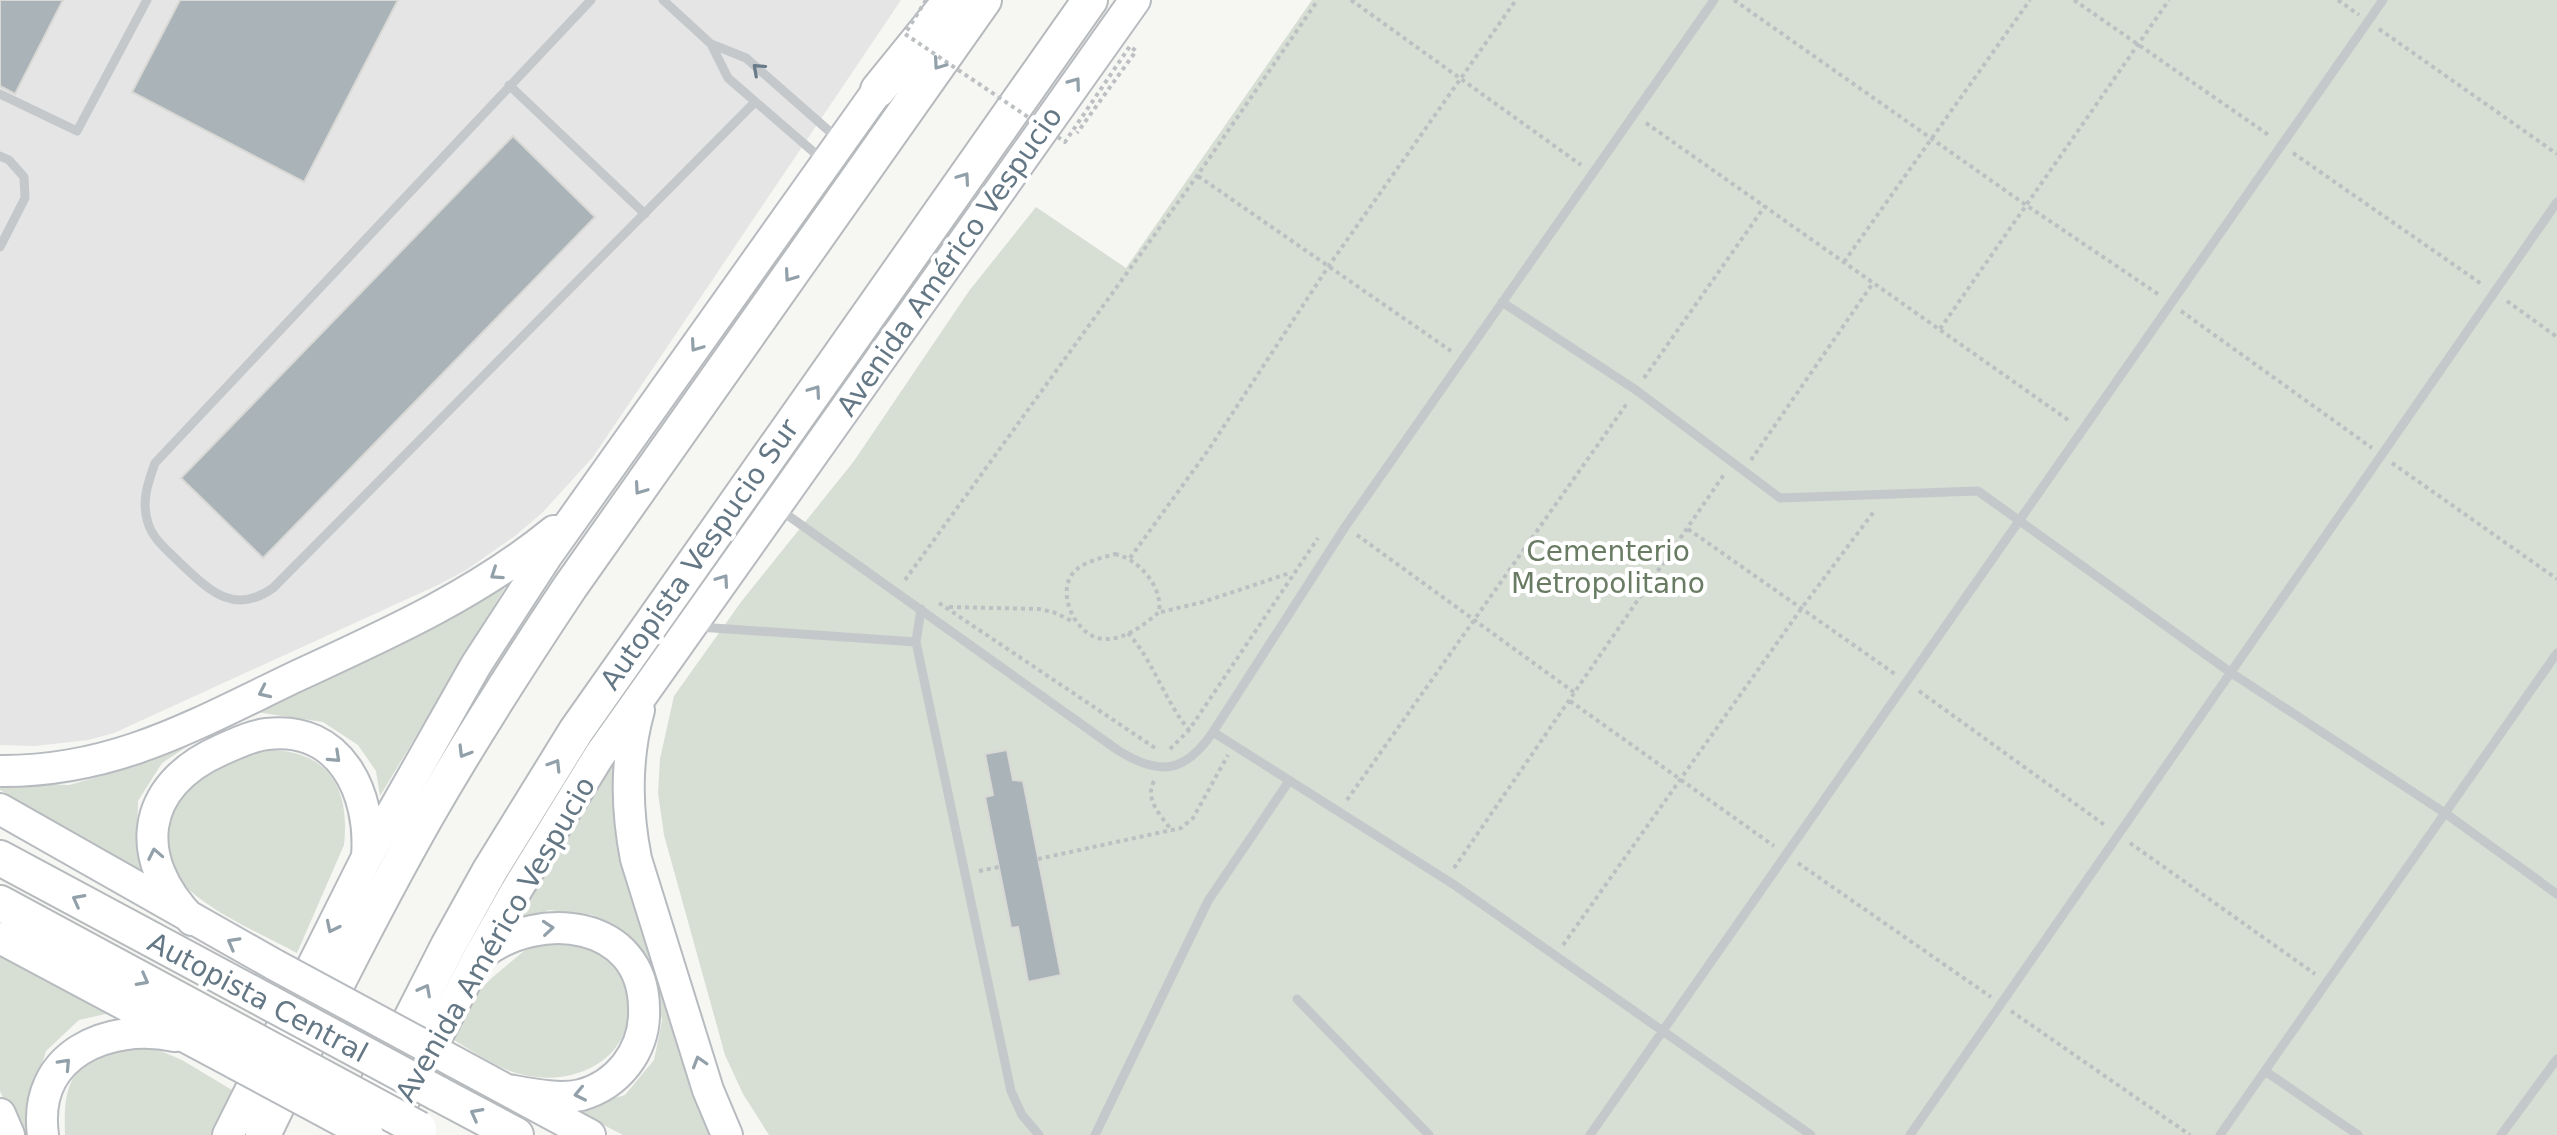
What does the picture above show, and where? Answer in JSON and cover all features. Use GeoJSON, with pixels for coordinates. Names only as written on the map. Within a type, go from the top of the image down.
{"type":"FeatureCollection","features":[{"type":"Feature","properties":{"kind":"highway"},"geometry":{"type":"LineString","coordinates":[[878,90],[951,0]]}},
{"type":"Feature","properties":{"kind":"highway"},"geometry":{"type":"LineString","coordinates":[[263,1135],[392,878],[515,669],[984,0]]}},
{"type":"Feature","properties":{"kind":"highway","name":"Autopista Vespucio Sur"},"geometry":{"type":"LineString","coordinates":[[352,1135],[448,946],[576,731],[1090,0]]}},
{"type":"Feature","properties":{"kind":"highway","name":"Autopista Central"},"geometry":{"type":"LineString","coordinates":[[0,858],[516,1135]]}},
{"type":"Feature","properties":{"kind":"highway","name":"Autopista Central"},"geometry":{"type":"LineString","coordinates":[[0,903],[243,1051],[425,1132]]}},
{"type":"Feature","properties":{"kind":"main road","name":"Avenida Américo Vespucio"},"geometry":{"type":"LineString","coordinates":[[386,1135],[478,958],[556,825],[645,689],[1135,0]]}},
{"type":"Feature","properties":{"kind":"main road"},"geometry":{"type":"LineString","coordinates":[[228,1135],[367,857],[476,665],[580,509],[878,90]]}},
{"type":"Feature","properties":{"kind":"main road"},"geometry":{"type":"LineString","coordinates":[[0,771],[59,768],[93,762],[158,741],[450,603],[521,557],[580,509]]}},
{"type":"Feature","properties":{"kind":"main road"},"geometry":{"type":"LineString","coordinates":[[645,689],[629,759],[631,834],[636,859],[708,1090],[727,1135]]}},
{"type":"Feature","properties":{"kind":"main road"},"geometry":{"type":"LineString","coordinates":[[192,920],[169,894],[158,869],[152,833],[156,809],[162,796],[182,773],[207,756],[241,741],[265,734],[294,735],[317,743],[336,755],[360,793],[368,826],[367,857]]}},
{"type":"Feature","properties":{"kind":"main road"},"geometry":{"type":"LineString","coordinates":[[0,809],[192,920],[590,1135]]}},
{"type":"Feature","properties":{"kind":"main road"},"geometry":{"type":"LineString","coordinates":[[478,958],[491,947],[523,931],[550,926],[578,928],[615,946],[635,970],[641,985],[644,1009],[642,1034],[629,1060],[612,1079],[591,1092],[568,1097],[508,1090]]}},
{"type":"Feature","properties":{"kind":"main road"},"geometry":{"type":"LineString","coordinates":[[0,938],[192,1040]]}},
{"type":"Feature","properties":{"kind":"main road"},"geometry":{"type":"LineString","coordinates":[[43,1135],[41,1119],[46,1091],[60,1067],[81,1048],[95,1041],[130,1033],[172,1035],[243,1051],[368,1135]]}},
{"type":"Feature","properties":{"kind":"main road"},"geometry":{"type":"LineString","coordinates":[[0,1114],[9,1135]]}},
{"type":"Feature","properties":{"kind":"lane"},"geometry":{"type":"LineString","coordinates":[[0,94],[77,131],[147,0]]}},
{"type":"Feature","properties":{"kind":"lane"},"geometry":{"type":"LineString","coordinates":[[591,0],[155,463],[144,494],[152,536],[210,591],[234,600],[246,600],[273,588],[754,103]]}},
{"type":"Feature","properties":{"kind":"lane"},"geometry":{"type":"LineString","coordinates":[[663,0],[711,44],[746,58],[834,153]]}},
{"type":"Feature","properties":{"kind":"lane"},"geometry":{"type":"LineString","coordinates":[[775,506],[1119,751],[1141,764],[1162,767],[1192,758],[1213,732],[1345,527],[1714,0]]}},
{"type":"Feature","properties":{"kind":"lane"},"geometry":{"type":"LineString","coordinates":[[1590,1135],[2383,0]]}},
{"type":"Feature","properties":{"kind":"lane"},"geometry":{"type":"LineString","coordinates":[[711,44],[728,78],[754,103],[834,153]]}},
{"type":"Feature","properties":{"kind":"lane"},"geometry":{"type":"LineString","coordinates":[[509,85],[645,214]]}},
{"type":"Feature","properties":{"kind":"lane"},"geometry":{"type":"LineString","coordinates":[[0,156],[9,160],[24,177],[25,198],[0,247]]}},
{"type":"Feature","properties":{"kind":"lane"},"geometry":{"type":"LineString","coordinates":[[1910,1135],[2557,202]]}},
{"type":"Feature","properties":{"kind":"lane"},"geometry":{"type":"LineString","coordinates":[[1502,302],[1636,390],[1780,498],[1978,491],[2230,672],[2445,813],[2557,894]]}},
{"type":"Feature","properties":{"kind":"lane"},"geometry":{"type":"LineString","coordinates":[[921,609],[916,642],[1011,1091],[1022,1115],[1039,1135]]}},
{"type":"Feature","properties":{"kind":"lane"},"geometry":{"type":"LineString","coordinates":[[690,626],[916,642]]}},
{"type":"Feature","properties":{"kind":"lane"},"geometry":{"type":"LineString","coordinates":[[2220,1135],[2557,653]]}},
{"type":"Feature","properties":{"kind":"lane"},"geometry":{"type":"LineString","coordinates":[[1213,732],[1446,880],[1811,1135]]}},
{"type":"Feature","properties":{"kind":"lane"},"geometry":{"type":"LineString","coordinates":[[1095,1135],[1208,901],[1289,781]]}},
{"type":"Feature","properties":{"kind":"lane"},"geometry":{"type":"LineString","coordinates":[[1297,999],[1429,1135]]}},
{"type":"Feature","properties":{"kind":"lane"},"geometry":{"type":"LineString","coordinates":[[2501,1135],[2557,1059]]}},
{"type":"Feature","properties":{"kind":"lane"},"geometry":{"type":"LineString","coordinates":[[2265,1071],[2358,1135]]}},
{"type":"Feature","properties":{"kind":"path"},"geometry":{"type":"LineString","coordinates":[[926,0],[905,34],[1065,142],[1130,46],[1136,51],[1077,133]]}},
{"type":"Feature","properties":{"kind":"path"},"geometry":{"type":"LineString","coordinates":[[914,588],[903,582],[1197,176],[1318,0]]}},
{"type":"Feature","properties":{"kind":"path"},"geometry":{"type":"LineString","coordinates":[[1351,0],[1593,173]]}},
{"type":"Feature","properties":{"kind":"path"},"geometry":{"type":"LineString","coordinates":[[1130,558],[1209,449],[1328,267],[1516,0]]}},
{"type":"Feature","properties":{"kind":"path"},"geometry":{"type":"LineString","coordinates":[[1734,0],[2171,303],[2557,579]]}},
{"type":"Feature","properties":{"kind":"path"},"geometry":{"type":"LineString","coordinates":[[1844,262],[2030,0]]}},
{"type":"Feature","properties":{"kind":"path"},"geometry":{"type":"LineString","coordinates":[[2074,0],[2557,337]]}},
{"type":"Feature","properties":{"kind":"path"},"geometry":{"type":"LineString","coordinates":[[1940,329],[2169,0]]}},
{"type":"Feature","properties":{"kind":"path"},"geometry":{"type":"LineString","coordinates":[[2338,0],[2557,154]]}},
{"type":"Feature","properties":{"kind":"path"},"geometry":{"type":"LineString","coordinates":[[1634,114],[2082,430]]}},
{"type":"Feature","properties":{"kind":"path"},"geometry":{"type":"LineString","coordinates":[[1197,176],[1462,359]]}},
{"type":"Feature","properties":{"kind":"path"},"geometry":{"type":"LineString","coordinates":[[1339,812],[1765,206]]}},
{"type":"Feature","properties":{"kind":"path"},"geometry":{"type":"LineString","coordinates":[[1743,472],[1873,283]]}},
{"type":"Feature","properties":{"kind":"path"},"geometry":{"type":"LineString","coordinates":[[1446,880],[1731,464]]}},
{"type":"Feature","properties":{"kind":"path"},"geometry":{"type":"LineString","coordinates":[[1554,956],[1801,609],[1888,493]]}},
{"type":"Feature","properties":{"kind":"path"},"geometry":{"type":"LineString","coordinates":[[936,601],[1155,749],[1174,748],[1322,532],[1345,527],[1575,693]]}},
{"type":"Feature","properties":{"kind":"path"},"geometry":{"type":"LineString","coordinates":[[1688,529],[2326,983]]}},
{"type":"Feature","properties":{"kind":"path"},"geometry":{"type":"LineString","coordinates":[[1077,624],[1068,597],[1068,585],[1073,573],[1088,563],[1115,554],[1130,558],[1151,581],[1160,603],[1159,612]]}},
{"type":"Feature","properties":{"kind":"path"},"geometry":{"type":"LineString","coordinates":[[947,607],[1039,609],[1066,617],[1085,632],[1106,639],[1128,633],[1159,612],[1203,602],[1292,573]]}},
{"type":"Feature","properties":{"kind":"path"},"geometry":{"type":"LineString","coordinates":[[1128,633],[1146,656],[1170,706],[1189,730]]}},
{"type":"Feature","properties":{"kind":"path"},"geometry":{"type":"LineString","coordinates":[[1570,701],[2190,1135]]}},
{"type":"Feature","properties":{"kind":"path"},"geometry":{"type":"LineString","coordinates":[[1038,859],[1181,828],[1193,818],[1220,773],[1231,745]]}},
{"type":"Feature","properties":{"kind":"path"},"geometry":{"type":"LineString","coordinates":[[1162,767],[1149,793],[1172,831]]}},
{"type":"Feature","properties":{"kind":"path"},"geometry":{"type":"LineString","coordinates":[[965,874],[999,867]]}},
{"type":"Feature","properties":{"kind":"shaded area"},"geometry":{"type":"Polygon","coordinates":[[[0,0],[901,0],[593,457],[543,512],[515,536],[440,584],[114,733],[88,740],[35,746],[0,745],[0,0]]]}},
{"type":"Feature","properties":{"kind":"green space","name":"Cementerio Metropolitano"},"geometry":{"type":"Polygon","coordinates":[[[1312,0],[2557,0],[2557,1135],[769,1135],[743,1094],[725,1055],[664,835],[658,793],[660,759],[674,696],[741,602],[854,461],[969,291],[1036,207],[1126,268],[1312,0]]]}},
{"type":"Feature","properties":{"kind":"green space"},"geometry":{"type":"Polygon","coordinates":[[[506,586],[380,796],[376,771],[358,745],[323,722],[256,712],[200,738],[162,763],[138,801],[137,843],[155,882],[0,790],[0,782],[69,785],[134,767],[440,624],[506,586]]]}},
{"type":"Feature","properties":{"kind":"green space"},"geometry":{"type":"Polygon","coordinates":[[[273,750],[293,753],[323,767],[332,778],[344,808],[344,845],[297,953],[200,899],[178,877],[169,854],[173,813],[184,789],[192,780],[219,766],[273,750]]]}},
{"type":"Feature","properties":{"kind":"green space"},"geometry":{"type":"Polygon","coordinates":[[[615,762],[711,1135],[623,1135],[567,1106],[587,1106],[625,1095],[654,1060],[662,1021],[657,985],[638,946],[592,915],[549,910],[513,926],[615,762]]]}},
{"type":"Feature","properties":{"kind":"green space"},"geometry":{"type":"Polygon","coordinates":[[[554,939],[593,945],[615,963],[621,975],[628,1013],[624,1033],[615,1049],[601,1062],[565,1076],[545,1078],[524,1075],[494,1064],[447,1036],[466,1003],[494,976],[524,951],[554,939]]]}},
{"type":"Feature","properties":{"kind":"green space"},"geometry":{"type":"Polygon","coordinates":[[[0,943],[123,1010],[79,1020],[46,1051],[32,1095],[34,1135],[20,1135],[0,1091],[0,943]]]}},
{"type":"Feature","properties":{"kind":"green space"},"geometry":{"type":"Polygon","coordinates":[[[124,1047],[156,1049],[182,1060],[232,1090],[211,1135],[65,1135],[66,1100],[74,1077],[93,1060],[124,1047]]]}},
{"type":"Feature","properties":{"kind":"building"},"geometry":{"type":"Polygon","coordinates":[[[0,0],[63,0],[15,94],[0,86],[0,0]]]}},
{"type":"Feature","properties":{"kind":"building"},"geometry":{"type":"Polygon","coordinates":[[[180,0],[398,0],[304,182],[132,92],[180,0]]]}},
{"type":"Feature","properties":{"kind":"building"},"geometry":{"type":"Polygon","coordinates":[[[513,136],[595,217],[263,558],[181,478],[513,136]]]}},
{"type":"Feature","properties":{"kind":"building"},"geometry":{"type":"Polygon","coordinates":[[[1007,750],[1013,780],[1023,781],[1061,975],[1028,982],[1018,927],[1011,928],[985,797],[993,795],[985,754],[1007,750]]]}}]}
